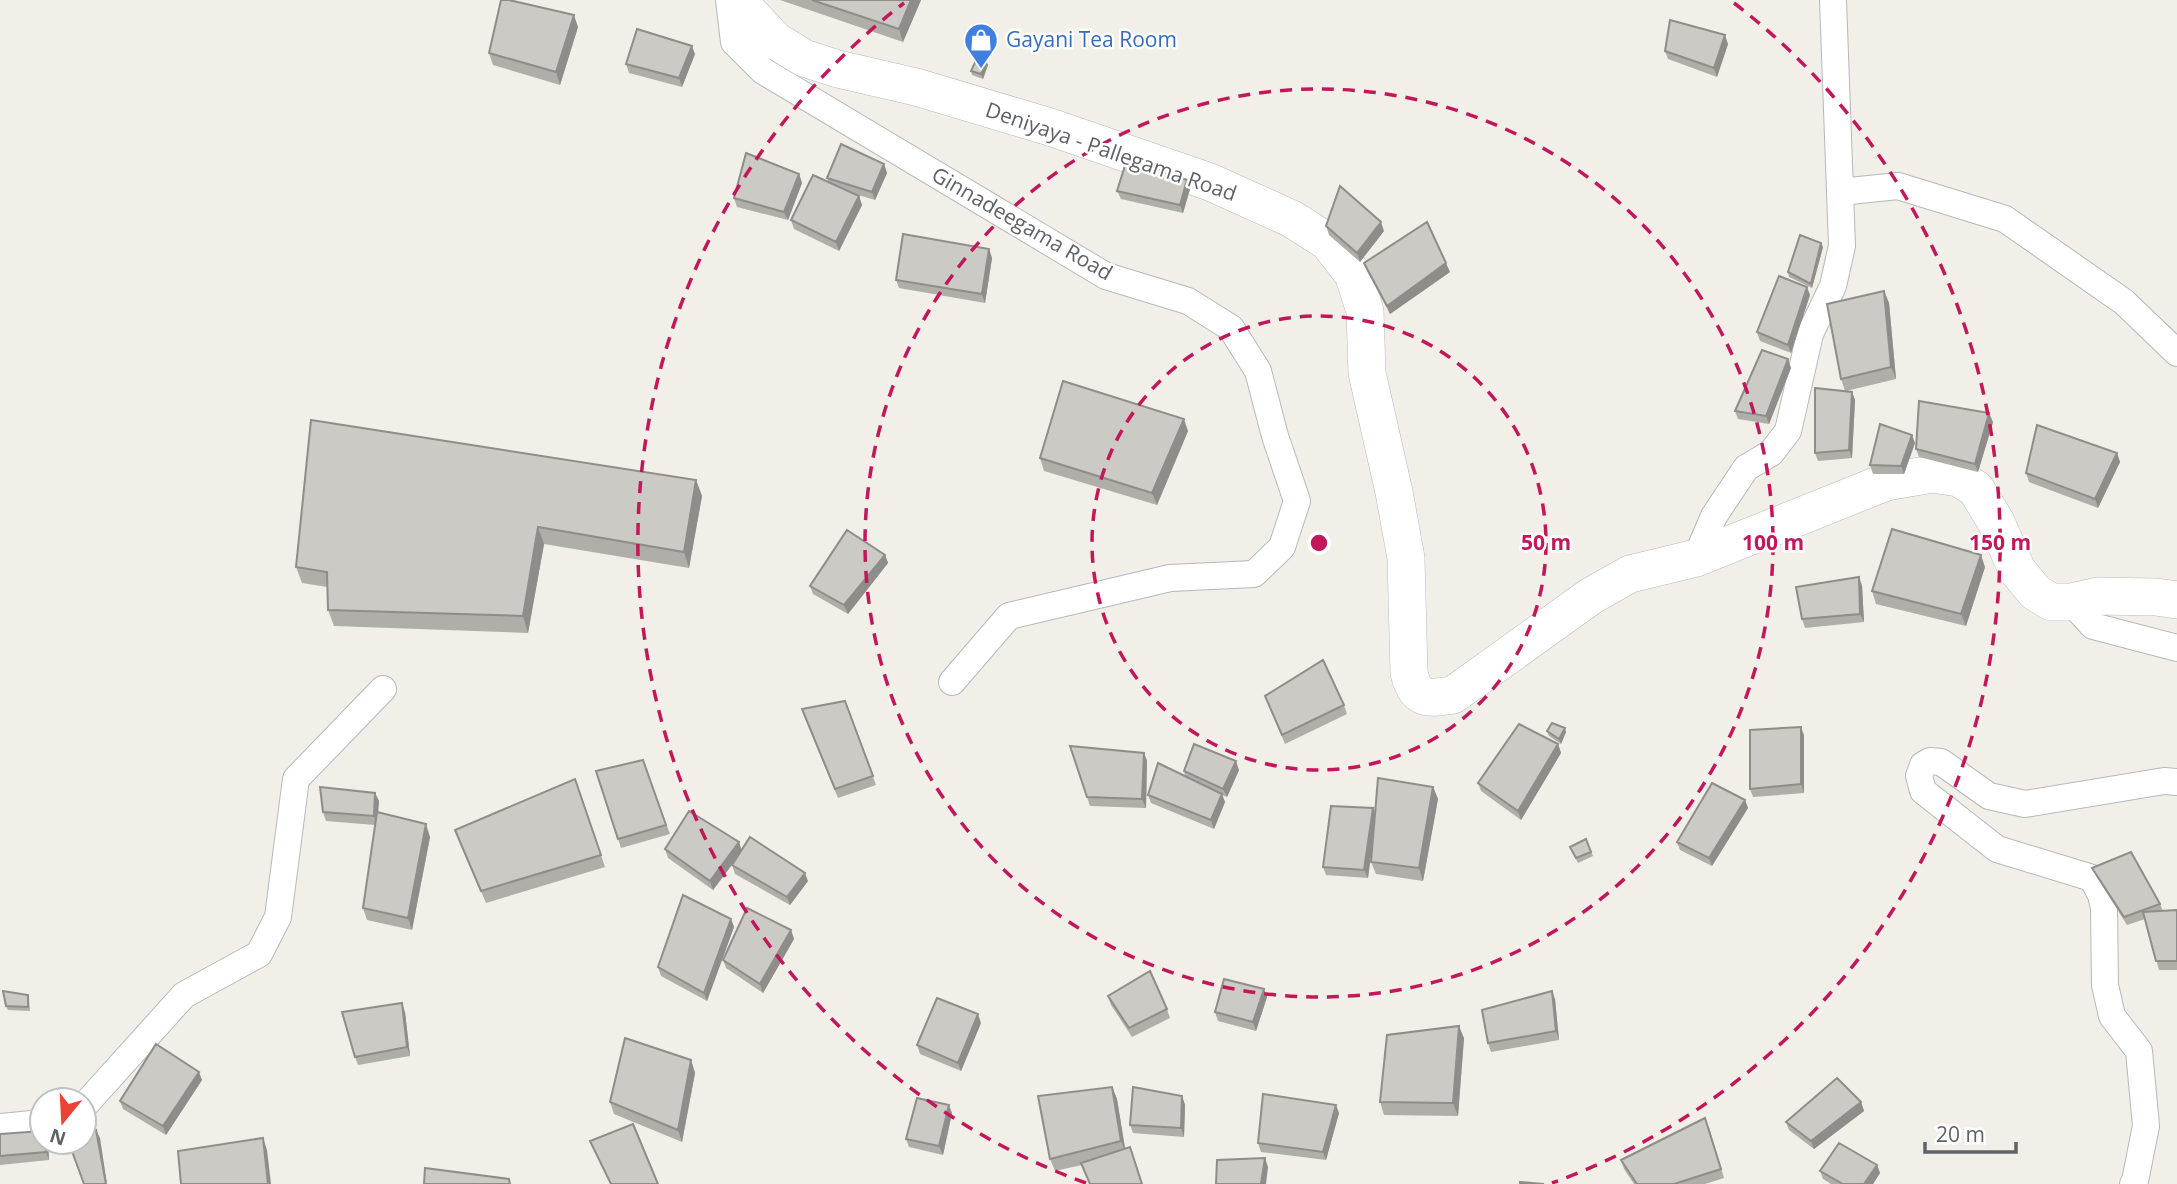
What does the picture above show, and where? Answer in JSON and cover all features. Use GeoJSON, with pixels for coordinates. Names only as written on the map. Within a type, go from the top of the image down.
{"type":"FeatureCollection","features":[{"type":"Feature","properties":{"kind":"main road","name":"Deniyaya - Pallegama Road"},"geometry":{"type":"LineString","coordinates":[[737,0],[776,41],[804,58],[838,69],[916,87],[1049,127],[1197,177],[1292,219],[1328,242],[1353,274],[1365,311],[1367,373],[1406,558],[1409,673],[1412,686],[1418,694],[1431,699],[1452,695],[1591,596],[1630,574],[1696,558],[1885,482],[1932,474],[1959,478],[1976,489],[1996,522],[2017,570],[2035,592],[2051,602],[2098,596],[2177,600]]}},
{"type":"Feature","properties":{"kind":"street","name":"Ginnadeegama Road"},"geometry":{"type":"LineString","coordinates":[[729,0],[734,43],[763,71],[1106,276],[1188,301],[1231,328],[1258,370],[1275,436],[1297,502],[1282,547],[1254,573],[1170,578],[1009,616],[952,682]]}},
{"type":"Feature","properties":{"kind":"street"},"geometry":{"type":"LineString","coordinates":[[1696,558],[1714,516],[1746,467],[1771,453],[1788,431],[1810,334],[1833,286],[1842,246],[1833,0]]}},
{"type":"Feature","properties":{"kind":"street"},"geometry":{"type":"LineString","coordinates":[[1840,192],[1898,186],[2005,219],[2124,302],[2177,353]]}},
{"type":"Feature","properties":{"kind":"street"},"geometry":{"type":"LineString","coordinates":[[2071,601],[2093,625],[2177,648]]}},
{"type":"Feature","properties":{"kind":"street"},"geometry":{"type":"LineString","coordinates":[[98,1090],[184,995],[259,954],[278,917],[296,779],[383,689]]}},
{"type":"Feature","properties":{"kind":"street"},"geometry":{"type":"LineString","coordinates":[[2133,1184],[2146,1126],[2139,1051],[2112,1016],[2105,985],[2104,908],[2101,895],[2092,878],[1997,849],[1923,791],[1919,776],[1923,765],[1930,761],[1941,762],[1989,796],[2025,804],[2164,781],[2177,782]]}},
{"type":"Feature","properties":{"kind":"street"},"geometry":{"type":"LineString","coordinates":[[0,1127],[28,1124]]}},
{"type":"Feature","properties":{"kind":"building"},"geometry":{"type":"Polygon","coordinates":[[[501,0],[574,15],[556,72],[489,53],[501,0]]]}},
{"type":"Feature","properties":{"kind":"building"},"geometry":{"type":"Polygon","coordinates":[[[812,0],[911,0],[899,29],[812,0]]]}},
{"type":"Feature","properties":{"kind":"building"},"geometry":{"type":"Polygon","coordinates":[[[1670,20],[1725,35],[1714,68],[1665,51],[1670,20]]]}},
{"type":"Feature","properties":{"kind":"building"},"geometry":{"type":"Polygon","coordinates":[[[637,29],[692,46],[679,78],[626,64],[637,29]]]}},
{"type":"Feature","properties":{"kind":"building"},"geometry":{"type":"Polygon","coordinates":[[[978,56],[986,61],[981,74],[971,71],[978,56]]]}},
{"type":"Feature","properties":{"kind":"building"},"geometry":{"type":"Polygon","coordinates":[[[841,144],[884,164],[872,192],[827,178],[841,144]]]}},
{"type":"Feature","properties":{"kind":"building"},"geometry":{"type":"Polygon","coordinates":[[[746,153],[799,174],[784,212],[734,198],[746,153]]]}},
{"type":"Feature","properties":{"kind":"building"},"geometry":{"type":"Polygon","coordinates":[[[1127,159],[1187,180],[1180,205],[1117,191],[1127,159]]]}},
{"type":"Feature","properties":{"kind":"building"},"geometry":{"type":"Polygon","coordinates":[[[813,175],[859,196],[836,242],[791,220],[813,175]]]}},
{"type":"Feature","properties":{"kind":"building"},"geometry":{"type":"Polygon","coordinates":[[[1340,186],[1381,222],[1357,253],[1326,226],[1340,186]]]}},
{"type":"Feature","properties":{"kind":"building"},"geometry":{"type":"Polygon","coordinates":[[[1427,222],[1446,263],[1387,306],[1364,263],[1427,222]]]}},
{"type":"Feature","properties":{"kind":"building"},"geometry":{"type":"Polygon","coordinates":[[[903,234],[989,249],[982,294],[896,280],[903,234]]]}},
{"type":"Feature","properties":{"kind":"building"},"geometry":{"type":"Polygon","coordinates":[[[1800,235],[1821,243],[1811,284],[1788,272],[1800,235]]]}},
{"type":"Feature","properties":{"kind":"building"},"geometry":{"type":"Polygon","coordinates":[[[1779,276],[1807,287],[1788,345],[1757,332],[1779,276]]]}},
{"type":"Feature","properties":{"kind":"building"},"geometry":{"type":"Polygon","coordinates":[[[1884,291],[1891,367],[1841,379],[1827,304],[1884,291]]]}},
{"type":"Feature","properties":{"kind":"building"},"geometry":{"type":"Polygon","coordinates":[[[1762,350],[1788,359],[1766,416],[1735,411],[1762,350]]]}},
{"type":"Feature","properties":{"kind":"building"},"geometry":{"type":"Polygon","coordinates":[[[1063,381],[1184,419],[1152,493],[1040,458],[1063,381]]]}},
{"type":"Feature","properties":{"kind":"building"},"geometry":{"type":"Polygon","coordinates":[[[1815,388],[1852,392],[1849,450],[1815,453],[1815,388]]]}},
{"type":"Feature","properties":{"kind":"building"},"geometry":{"type":"Polygon","coordinates":[[[1919,401],[1989,413],[1975,464],[1916,449],[1919,401]]]}},
{"type":"Feature","properties":{"kind":"building"},"geometry":{"type":"Polygon","coordinates":[[[311,420],[696,480],[684,552],[538,527],[523,616],[328,610],[327,572],[296,567],[311,420]]]}},
{"type":"Feature","properties":{"kind":"building"},"geometry":{"type":"Polygon","coordinates":[[[1880,424],[1912,435],[1901,466],[1870,465],[1880,424]]]}},
{"type":"Feature","properties":{"kind":"building"},"geometry":{"type":"Polygon","coordinates":[[[2037,425],[2117,453],[2095,499],[2026,473],[2037,425]]]}},
{"type":"Feature","properties":{"kind":"building"},"geometry":{"type":"Polygon","coordinates":[[[1892,529],[1981,555],[1961,614],[1872,591],[1892,529]]]}},
{"type":"Feature","properties":{"kind":"building"},"geometry":{"type":"Polygon","coordinates":[[[847,530],[885,555],[844,605],[810,586],[847,530]]]}},
{"type":"Feature","properties":{"kind":"building"},"geometry":{"type":"Polygon","coordinates":[[[1859,577],[1860,614],[1802,619],[1796,587],[1859,577]]]}},
{"type":"Feature","properties":{"kind":"building"},"geometry":{"type":"Polygon","coordinates":[[[1323,660],[1344,705],[1282,735],[1265,696],[1323,660]]]}},
{"type":"Feature","properties":{"kind":"building"},"geometry":{"type":"Polygon","coordinates":[[[845,701],[873,776],[835,789],[802,709],[845,701]]]}},
{"type":"Feature","properties":{"kind":"building"},"geometry":{"type":"Polygon","coordinates":[[[1552,723],[1565,728],[1559,739],[1547,731],[1552,723]]]}},
{"type":"Feature","properties":{"kind":"building"},"geometry":{"type":"Polygon","coordinates":[[[1519,724],[1558,744],[1518,811],[1478,783],[1519,724]]]}},
{"type":"Feature","properties":{"kind":"building"},"geometry":{"type":"Polygon","coordinates":[[[1801,727],[1801,784],[1750,789],[1750,730],[1801,727]]]}},
{"type":"Feature","properties":{"kind":"building"},"geometry":{"type":"Polygon","coordinates":[[[1194,744],[1236,761],[1223,789],[1184,771],[1194,744]]]}},
{"type":"Feature","properties":{"kind":"building"},"geometry":{"type":"Polygon","coordinates":[[[1070,746],[1144,753],[1142,799],[1087,797],[1070,746]]]}},
{"type":"Feature","properties":{"kind":"building"},"geometry":{"type":"Polygon","coordinates":[[[643,760],[666,825],[618,839],[596,771],[643,760]]]}},
{"type":"Feature","properties":{"kind":"building"},"geometry":{"type":"Polygon","coordinates":[[[1158,763],[1222,794],[1211,820],[1148,795],[1158,763]]]}},
{"type":"Feature","properties":{"kind":"building"},"geometry":{"type":"Polygon","coordinates":[[[1378,778],[1433,787],[1419,868],[1371,862],[1378,778]]]}},
{"type":"Feature","properties":{"kind":"building"},"geometry":{"type":"Polygon","coordinates":[[[575,779],[601,855],[481,891],[455,830],[575,779]]]}},
{"type":"Feature","properties":{"kind":"building"},"geometry":{"type":"Polygon","coordinates":[[[1712,783],[1745,800],[1709,858],[1677,842],[1712,783]]]}},
{"type":"Feature","properties":{"kind":"building"},"geometry":{"type":"Polygon","coordinates":[[[320,787],[375,793],[374,816],[323,812],[320,787]]]}},
{"type":"Feature","properties":{"kind":"building"},"geometry":{"type":"Polygon","coordinates":[[[1331,806],[1373,808],[1364,870],[1323,867],[1331,806]]]}},
{"type":"Feature","properties":{"kind":"building"},"geometry":{"type":"Polygon","coordinates":[[[689,811],[739,842],[710,881],[665,849],[689,811]]]}},
{"type":"Feature","properties":{"kind":"building"},"geometry":{"type":"Polygon","coordinates":[[[377,812],[426,824],[408,918],[363,908],[377,812]]]}},
{"type":"Feature","properties":{"kind":"building"},"geometry":{"type":"Polygon","coordinates":[[[750,837],[805,873],[787,897],[732,865],[750,837]]]}},
{"type":"Feature","properties":{"kind":"building"},"geometry":{"type":"Polygon","coordinates":[[[1586,839],[1591,852],[1576,858],[1570,847],[1586,839]]]}},
{"type":"Feature","properties":{"kind":"building"},"geometry":{"type":"Polygon","coordinates":[[[2131,852],[2160,904],[2124,917],[2092,868],[2131,852]]]}},
{"type":"Feature","properties":{"kind":"building"},"geometry":{"type":"Polygon","coordinates":[[[683,895],[731,919],[704,993],[658,967],[683,895]]]}},
{"type":"Feature","properties":{"kind":"building"},"geometry":{"type":"Polygon","coordinates":[[[747,908],[791,930],[760,984],[723,960],[747,908]]]}},
{"type":"Feature","properties":{"kind":"building"},"geometry":{"type":"Polygon","coordinates":[[[2177,910],[2177,961],[2156,961],[2143,912],[2177,910]]]}},
{"type":"Feature","properties":{"kind":"building"},"geometry":{"type":"Polygon","coordinates":[[[1150,971],[1167,1009],[1129,1028],[1108,996],[1150,971]]]}},
{"type":"Feature","properties":{"kind":"building"},"geometry":{"type":"Polygon","coordinates":[[[1224,979],[1264,989],[1253,1022],[1215,1012],[1224,979]]]}},
{"type":"Feature","properties":{"kind":"building"},"geometry":{"type":"Polygon","coordinates":[[[3,991],[28,995],[28,1007],[6,1006],[3,991]]]}},
{"type":"Feature","properties":{"kind":"building"},"geometry":{"type":"Polygon","coordinates":[[[1552,991],[1556,1031],[1488,1043],[1482,1010],[1552,991]]]}},
{"type":"Feature","properties":{"kind":"building"},"geometry":{"type":"Polygon","coordinates":[[[937,998],[978,1014],[958,1063],[917,1045],[937,998]]]}},
{"type":"Feature","properties":{"kind":"building"},"geometry":{"type":"Polygon","coordinates":[[[402,1003],[407,1047],[355,1057],[342,1012],[402,1003]]]}},
{"type":"Feature","properties":{"kind":"building"},"geometry":{"type":"Polygon","coordinates":[[[1459,1026],[1453,1103],[1380,1102],[1387,1035],[1459,1026]]]}},
{"type":"Feature","properties":{"kind":"building"},"geometry":{"type":"Polygon","coordinates":[[[625,1038],[691,1060],[678,1130],[610,1102],[625,1038]]]}},
{"type":"Feature","properties":{"kind":"building"},"geometry":{"type":"Polygon","coordinates":[[[156,1044],[199,1072],[163,1126],[120,1101],[156,1044]]]}},
{"type":"Feature","properties":{"kind":"building"},"geometry":{"type":"Polygon","coordinates":[[[1837,1078],[1861,1102],[1811,1141],[1786,1122],[1837,1078]]]}},
{"type":"Feature","properties":{"kind":"building"},"geometry":{"type":"Polygon","coordinates":[[[1112,1087],[1121,1141],[1050,1159],[1038,1096],[1112,1087]]]}},
{"type":"Feature","properties":{"kind":"building"},"geometry":{"type":"Polygon","coordinates":[[[1133,1087],[1182,1096],[1181,1128],[1130,1125],[1133,1087]]]}},
{"type":"Feature","properties":{"kind":"building"},"geometry":{"type":"Polygon","coordinates":[[[1263,1094],[1336,1105],[1323,1152],[1258,1143],[1263,1094]]]}},
{"type":"Feature","properties":{"kind":"building"},"geometry":{"type":"Polygon","coordinates":[[[917,1098],[949,1105],[939,1146],[906,1139],[917,1098]]]}},
{"type":"Feature","properties":{"kind":"building"},"geometry":{"type":"Polygon","coordinates":[[[1705,1118],[1721,1169],[1674,1184],[1637,1184],[1621,1160],[1705,1118]]]}},
{"type":"Feature","properties":{"kind":"building"},"geometry":{"type":"Polygon","coordinates":[[[633,1124],[658,1184],[611,1184],[590,1141],[633,1124]]]}},
{"type":"Feature","properties":{"kind":"building"},"geometry":{"type":"Polygon","coordinates":[[[28,1132],[28,1154],[0,1156],[0,1134],[28,1132]]]}},
{"type":"Feature","properties":{"kind":"building"},"geometry":{"type":"Polygon","coordinates":[[[263,1138],[268,1184],[181,1184],[178,1151],[263,1138]]]}},
{"type":"Feature","properties":{"kind":"building"},"geometry":{"type":"Polygon","coordinates":[[[98,1141],[106,1184],[84,1184],[74,1156],[98,1156],[98,1141]]]}},
{"type":"Feature","properties":{"kind":"building"},"geometry":{"type":"Polygon","coordinates":[[[1839,1143],[1877,1165],[1864,1184],[1843,1184],[1820,1171],[1839,1143]]]}},
{"type":"Feature","properties":{"kind":"building"},"geometry":{"type":"Polygon","coordinates":[[[1130,1147],[1142,1184],[1090,1184],[1081,1163],[1130,1147]]]}},
{"type":"Feature","properties":{"kind":"building"},"geometry":{"type":"Polygon","coordinates":[[[1265,1158],[1261,1184],[1216,1184],[1217,1160],[1265,1158]]]}},
{"type":"Feature","properties":{"kind":"building"},"geometry":{"type":"Polygon","coordinates":[[[425,1168],[509,1179],[510,1184],[424,1184],[425,1168]]]}},
{"type":"Feature","properties":{"kind":"place","name":"Gayani Tea Room"},"geometry":{"type":"Point","coordinates":[981,70]}}]}
